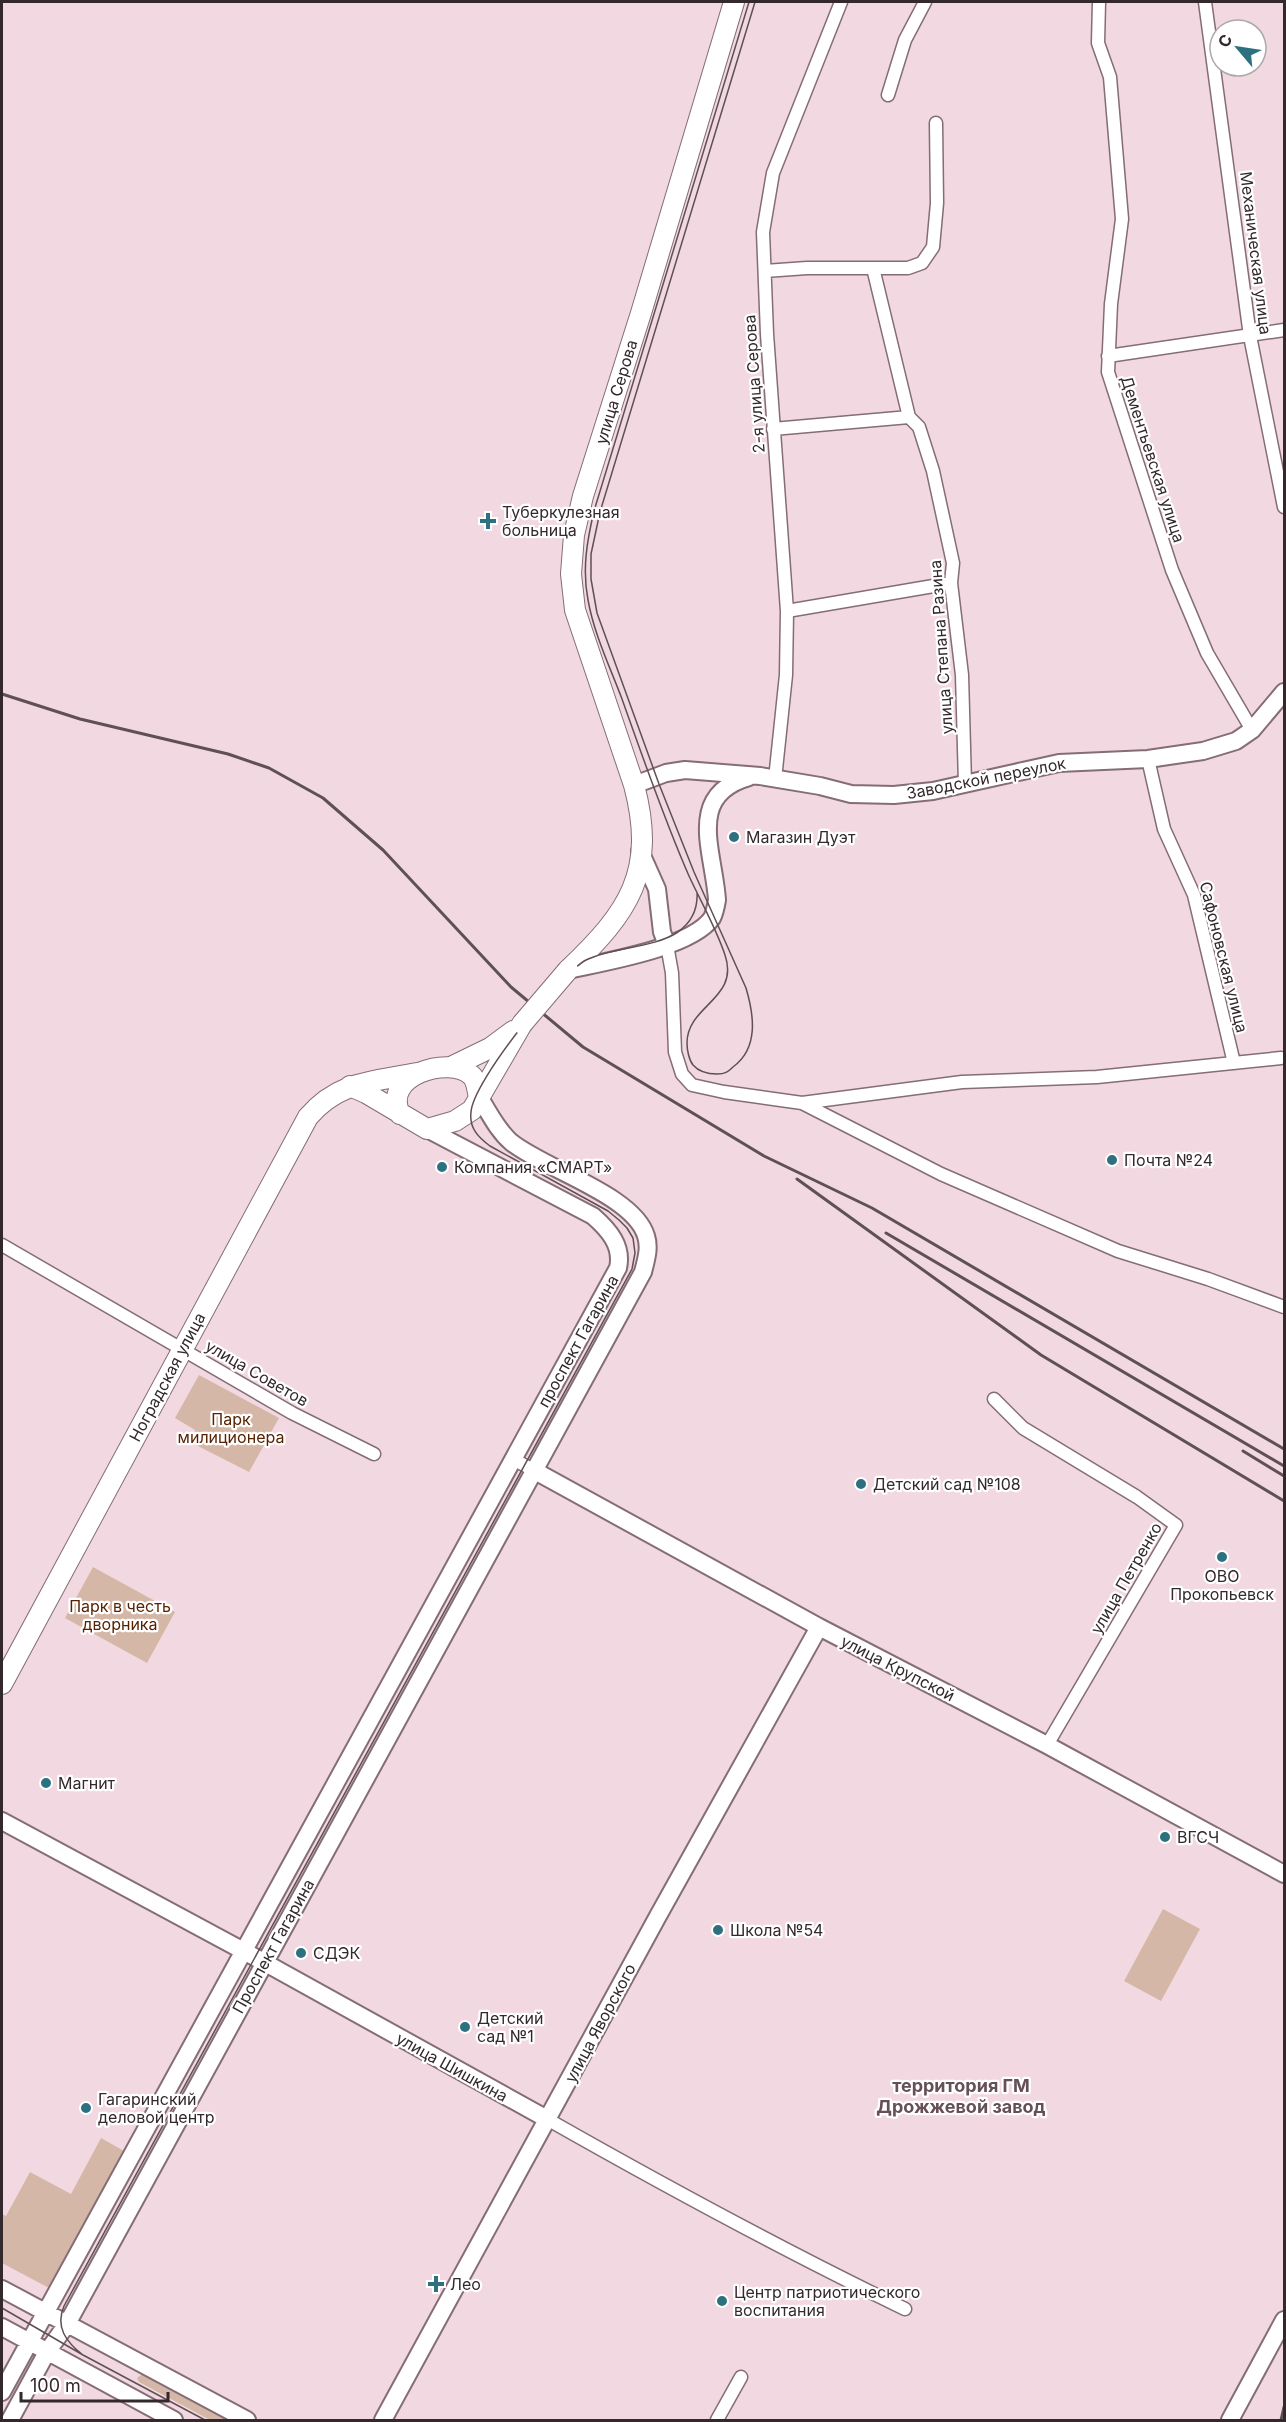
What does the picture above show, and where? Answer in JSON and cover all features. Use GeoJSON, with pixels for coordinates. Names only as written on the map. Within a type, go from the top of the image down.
{"type":"FeatureCollection","features":[{"type":"Feature","properties":{"kind":"main road","name":"улица Серова"},"geometry":{"type":"LineString","coordinates":[[522,1024],[568,970],[604,934],[620,912],[635,881],[640,851],[641,823],[634,785],[575,610],[571,574],[574,535],[583,496],[641,313],[734,2]]}},
{"type":"Feature","properties":{"kind":"main road","name":"Заводской переулок"},"geometry":{"type":"LineString","coordinates":[[634,785],[666,773],[685,770],[776,778],[851,794],[894,795],[933,791],[1059,762],[1148,759],[1203,751],[1236,741],[1252,730],[1284,692]]}},
{"type":"Feature","properties":{"kind":"main road"},"geometry":{"type":"LineString","coordinates":[[568,970],[666,945],[688,936],[712,917],[717,900],[707,826],[709,813],[721,790],[734,782],[756,776]]}},
{"type":"Feature","properties":{"kind":"main road"},"geometry":{"type":"LineString","coordinates":[[640,851],[657,889],[662,932],[666,945]]}},
{"type":"Feature","properties":{"kind":"main road"},"geometry":{"type":"LineString","coordinates":[[400,1114],[396,1105],[398,1091],[417,1073],[453,1066],[490,1048],[522,1024]]}},
{"type":"Feature","properties":{"kind":"main road"},"geometry":{"type":"LineString","coordinates":[[350,1086],[427,1129],[448,1124],[467,1114],[522,1024]]}},
{"type":"Feature","properties":{"kind":"main road"},"geometry":{"type":"LineString","coordinates":[[453,1066],[473,1076],[479,1097]]}},
{"type":"Feature","properties":{"kind":"main road","name":"Ноградская улица"},"geometry":{"type":"LineString","coordinates":[[2,1684],[308,1117],[322,1101],[350,1086],[417,1073]]}},
{"type":"Feature","properties":{"kind":"main road","name":"проспект Гагарина"},"geometry":{"type":"LineString","coordinates":[[479,1097],[496,1125],[510,1141],[528,1154],[612,1199],[634,1216],[647,1238],[647,1257],[643,1272],[535,1471]]}},
{"type":"Feature","properties":{"kind":"main road","name":"проспект Гагарина"},"geometry":{"type":"LineString","coordinates":[[427,1129],[593,1216],[609,1231],[619,1250],[618,1268],[487,1505]]}},
{"type":"Feature","properties":{"kind":"main road","name":"улица Крупской"},"geometry":{"type":"LineString","coordinates":[[535,1471],[819,1627],[1047,1745],[1284,1874]]}},
{"type":"Feature","properties":{"kind":"main road","name":"Проспект Гагарина"},"geometry":{"type":"LineString","coordinates":[[10,2421],[48,2352],[67,2324],[535,1471]]}},
{"type":"Feature","properties":{"kind":"main road","name":"Проспект Гагарина"},"geometry":{"type":"LineString","coordinates":[[2,2392],[487,1505]]}},
{"type":"Feature","properties":{"kind":"main road","name":"улица Яворского"},"geometry":{"type":"LineString","coordinates":[[383,2421],[819,1627]]}},
{"type":"Feature","properties":{"kind":"main road","name":"улица Шишкина"},"geometry":{"type":"LineString","coordinates":[[2,1821],[548,2119]]}},
{"type":"Feature","properties":{"kind":"main road"},"geometry":{"type":"LineString","coordinates":[[2,2289],[247,2421]]}},
{"type":"Feature","properties":{"kind":"main road"},"geometry":{"type":"LineString","coordinates":[[1230,2421],[1284,2320]]}},
{"type":"Feature","properties":{"kind":"main road"},"geometry":{"type":"LineString","coordinates":[[2,2327],[174,2421]]}},
{"type":"Feature","properties":{"kind":"street","name":"2-я улица Серова"},"geometry":{"type":"LineString","coordinates":[[776,778],[786,675],[787,610],[773,429],[763,232],[770,182],[841,2]]}},
{"type":"Feature","properties":{"kind":"street"},"geometry":{"type":"LineString","coordinates":[[888,95],[905,40],[925,2]]}},
{"type":"Feature","properties":{"kind":"street","name":"Дементьевская улица"},"geometry":{"type":"LineString","coordinates":[[1099,2],[1098,43],[1110,77],[1122,219],[1111,304],[1108,372],[1172,570],[1207,653],[1252,730]]}},
{"type":"Feature","properties":{"kind":"street","name":"Механическая улица"},"geometry":{"type":"LineString","coordinates":[[1205,2],[1250,336],[1284,507]]}},
{"type":"Feature","properties":{"kind":"street"},"geometry":{"type":"LineString","coordinates":[[765,271],[916,266],[922,263],[931,253],[937,203],[936,123]]}},
{"type":"Feature","properties":{"kind":"street","name":"улица Степана Разина"},"geometry":{"type":"LineString","coordinates":[[873,268],[909,417],[919,427],[933,471],[953,563],[951,582],[962,675],[964,784]]}},
{"type":"Feature","properties":{"kind":"street"},"geometry":{"type":"LineString","coordinates":[[1108,356],[1284,330]]}},
{"type":"Feature","properties":{"kind":"street"},"geometry":{"type":"LineString","coordinates":[[773,429],[909,417]]}},
{"type":"Feature","properties":{"kind":"street"},"geometry":{"type":"LineString","coordinates":[[787,610],[951,582]]}},
{"type":"Feature","properties":{"kind":"street","name":"Сафоновская улица"},"geometry":{"type":"LineString","coordinates":[[1148,759],[1164,829],[1194,894],[1234,1063]]}},
{"type":"Feature","properties":{"kind":"street"},"geometry":{"type":"LineString","coordinates":[[666,945],[672,973],[675,1052],[682,1074],[692,1084],[702,1087],[772,1100],[802,1103],[962,1082],[1097,1077],[1281,1058]]}},
{"type":"Feature","properties":{"kind":"street"},"geometry":{"type":"LineString","coordinates":[[802,1103],[941,1174],[1118,1251],[1208,1279],[1284,1307]]}},
{"type":"Feature","properties":{"kind":"street","name":"улица Советов"},"geometry":{"type":"LineString","coordinates":[[2,1245],[292,1413],[374,1454]]}},
{"type":"Feature","properties":{"kind":"street","name":"улица Петренко"},"geometry":{"type":"LineString","coordinates":[[994,1399],[1023,1428],[1137,1497],[1176,1525],[1047,1745]]}},
{"type":"Feature","properties":{"kind":"street","name":"улица Крупской"},"geometry":{"type":"LineString","coordinates":[[513,1459],[535,1471]]}},
{"type":"Feature","properties":{"kind":"street","name":"улица Шишкина"},"geometry":{"type":"LineString","coordinates":[[548,2119],[728,2220],[809,2263],[905,2309]]}},
{"type":"Feature","properties":{"kind":"street"},"geometry":{"type":"LineString","coordinates":[[717,2421],[741,2377]]}},
{"type":"Feature","properties":{"kind":"green space","name":"Парк милиционера"},"geometry":{"type":"Polygon","coordinates":[[[199,1375],[279,1418],[249,1472],[196,1445],[195,1430],[175,1418],[199,1375]]]}},
{"type":"Feature","properties":{"kind":"green space","name":"Парк в честь дворника"},"geometry":{"type":"Polygon","coordinates":[[[93,1567],[175,1612],[147,1663],[65,1618],[93,1567]]]}},
{"type":"Feature","properties":{"kind":"green space"},"geometry":{"type":"Polygon","coordinates":[[[1163,1909],[1200,1929],[1161,2001],[1124,1981],[1163,1909]]]}},
{"type":"Feature","properties":{"kind":"green space"},"geometry":{"type":"Polygon","coordinates":[[[101,2138],[124,2151],[49,2288],[2,2263],[2,2214],[6,2216],[30,2172],[71,2194],[101,2138]]]}},
{"type":"Feature","properties":{"kind":"green space"},"geometry":{"type":"Polygon","coordinates":[[[141,2375],[151,2376],[236,2420],[210,2420],[139,2382],[137,2378],[141,2375]]]}},
{"type":"Feature","properties":{"kind":"tram line"},"geometry":{"type":"LineString","coordinates":[[749,2],[594,511],[585,566],[586,589],[598,638],[671,833],[725,955],[728,970],[725,982],[720,992],[695,1019],[689,1030],[687,1043],[688,1055],[693,1065],[711,1074],[730,1070],[747,1050],[752,1031],[749,998],[694,872],[659,784],[597,613],[591,579],[591,554],[600,512],[755,2]]}},
{"type":"Feature","properties":{"kind":"tram line"},"geometry":{"type":"LineString","coordinates":[[83,2355],[64,2334],[61,2321],[64,2306],[632,1269],[635,1253],[633,1238],[619,1220],[608,1211],[490,1146],[478,1136],[471,1123],[475,1097],[501,1054],[519,1030],[573,970],[597,955],[657,942],[678,932],[693,914],[697,892]]}},
{"type":"Feature","properties":{"kind":"tram line"},"geometry":{"type":"LineString","coordinates":[[2,2308],[83,2355],[205,2420]]}},
{"type":"Feature","properties":{"kind":"railway"},"geometry":{"type":"LineString","coordinates":[[2,694],[80,719],[228,754],[269,768],[323,798],[383,850],[511,987],[583,1047],[764,1156],[872,1208],[1284,1449]]}},
{"type":"Feature","properties":{"kind":"railway"},"geometry":{"type":"LineString","coordinates":[[797,1179],[1041,1355],[1284,1501]]}},
{"type":"Feature","properties":{"kind":"railway"},"geometry":{"type":"LineString","coordinates":[[886,1233],[1284,1466]]}},
{"type":"Feature","properties":{"kind":"railway"},"geometry":{"type":"LineString","coordinates":[[1243,1451],[1284,1476]]}},
{"type":"Feature","properties":{"kind":"railway"},"geometry":{"type":"LineString","coordinates":[[1281,2420],[1284,2407]]}},
{"type":"Feature","properties":{"kind":"place","name":"Туберкулезная больница"},"geometry":{"type":"Point","coordinates":[488,521]}},
{"type":"Feature","properties":{"kind":"place","name":"Магазин Дуэт"},"geometry":{"type":"Point","coordinates":[734,837]}},
{"type":"Feature","properties":{"kind":"place","name":"Почта №24"},"geometry":{"type":"Point","coordinates":[1112,1160]}},
{"type":"Feature","properties":{"kind":"place","name":"Компания «СМАРТ»"},"geometry":{"type":"Point","coordinates":[442,1167]}},
{"type":"Feature","properties":{"kind":"place","name":"Детский сад №108"},"geometry":{"type":"Point","coordinates":[861,1484]}},
{"type":"Feature","properties":{"kind":"place","name":"ОВО Прокопьевск"},"geometry":{"type":"Point","coordinates":[1222,1557]}},
{"type":"Feature","properties":{"kind":"place","name":"Магнит"},"geometry":{"type":"Point","coordinates":[46,1783]}},
{"type":"Feature","properties":{"kind":"place","name":"ВГСЧ"},"geometry":{"type":"Point","coordinates":[1165,1837]}},
{"type":"Feature","properties":{"kind":"place","name":"Школа №54"},"geometry":{"type":"Point","coordinates":[718,1930]}},
{"type":"Feature","properties":{"kind":"place","name":"СДЭК"},"geometry":{"type":"Point","coordinates":[301,1953]}},
{"type":"Feature","properties":{"kind":"place","name":"Детский сад №1"},"geometry":{"type":"Point","coordinates":[465,2027]}},
{"type":"Feature","properties":{"kind":"place","name":"Гагаринский деловой центр"},"geometry":{"type":"Point","coordinates":[86,2108]}},
{"type":"Feature","properties":{"kind":"place","name":"Лео"},"geometry":{"type":"Point","coordinates":[436,2284]}},
{"type":"Feature","properties":{"kind":"place","name":"Центр патриотического воспитания"},"geometry":{"type":"Point","coordinates":[722,2301]}},
{"type":"Feature","properties":{"kind":"district","name":"территория ГМ Дрожжевой завод"},"geometry":{"type":"Point","coordinates":[961,2095]}}]}
